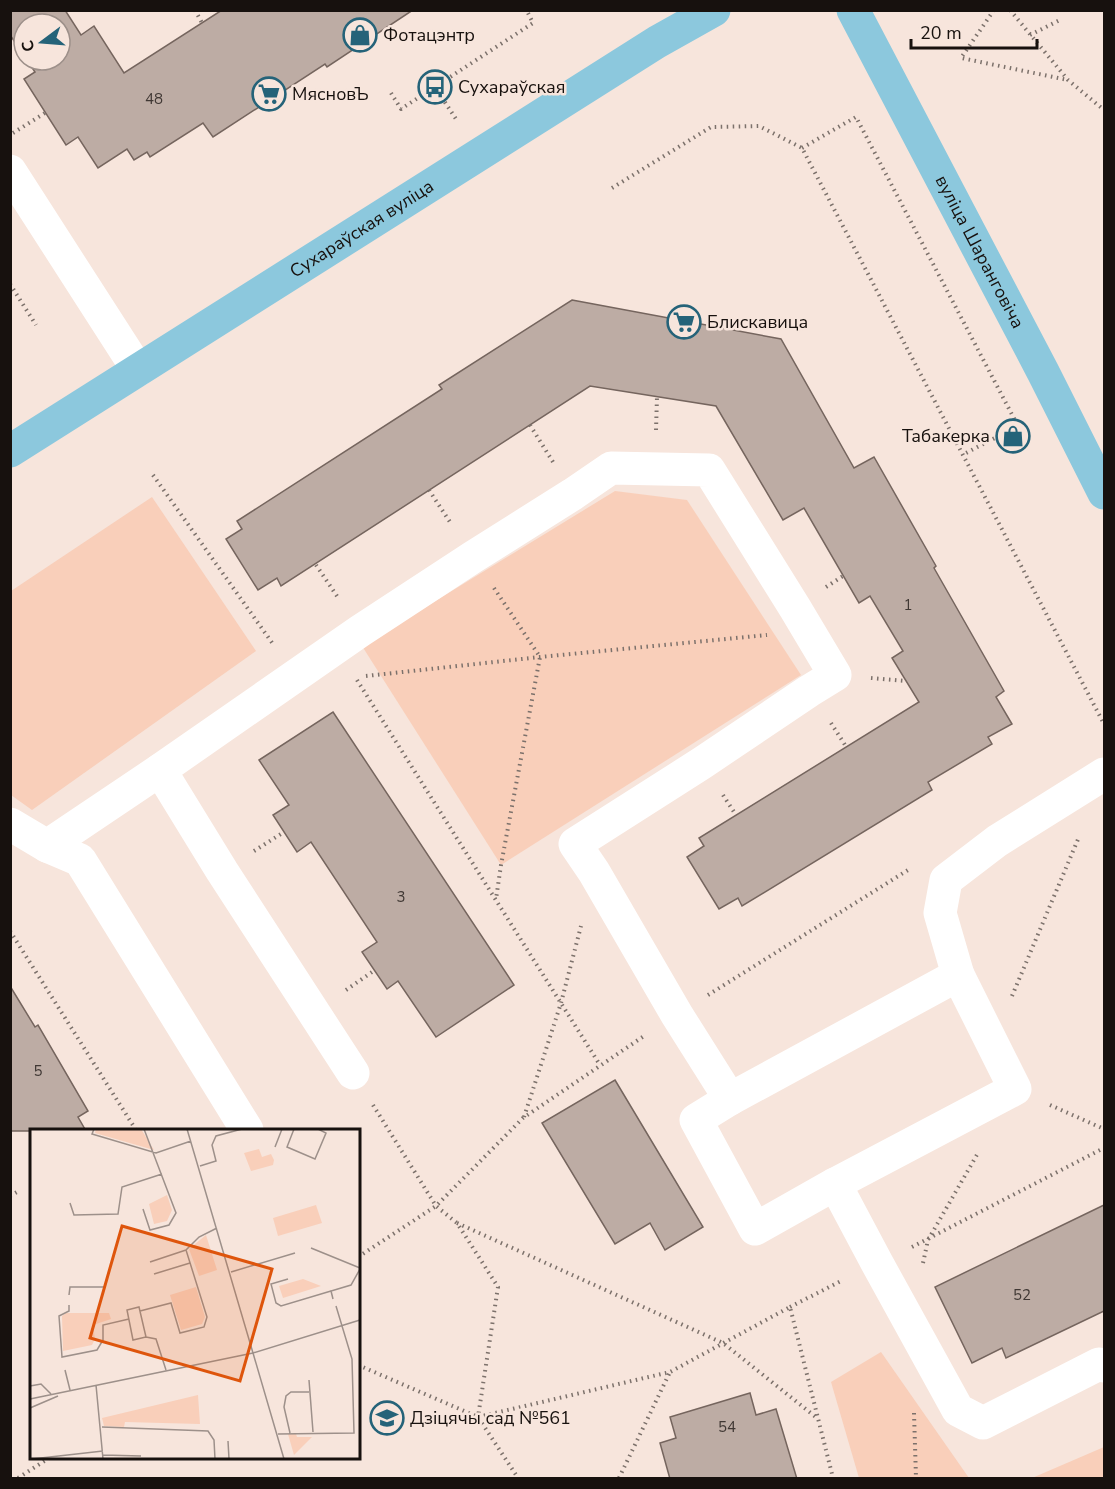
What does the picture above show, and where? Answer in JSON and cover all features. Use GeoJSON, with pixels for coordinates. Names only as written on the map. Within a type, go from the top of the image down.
{"type":"FeatureCollection","features":[{"type":"Feature","properties":{"kind":"main road","name":"Сухараўская вуліца"},"geometry":{"type":"LineString","coordinates":[[10,451],[657,42],[714,10]]}},
{"type":"Feature","properties":{"kind":"main road","name":"вуліца Шаранговіча"},"geometry":{"type":"LineString","coordinates":[[853,10],[1104,493]]}},
{"type":"Feature","properties":{"kind":"lane"},"geometry":{"type":"LineString","coordinates":[[10,171],[138,370]]}},
{"type":"Feature","properties":{"kind":"lane"},"geometry":{"type":"LineString","coordinates":[[47,846],[360,631],[611,468],[709,470],[835,675],[575,844],[730,1099]]}},
{"type":"Feature","properties":{"kind":"lane"},"geometry":{"type":"LineString","coordinates":[[160,770],[222,871],[353,1073]]}},
{"type":"Feature","properties":{"kind":"lane"},"geometry":{"type":"LineString","coordinates":[[957,975],[730,1099],[696,1120],[755,1229],[1015,1089],[957,975],[940,913],[946,880],[997,841],[1104,774]]}},
{"type":"Feature","properties":{"kind":"lane"},"geometry":{"type":"LineString","coordinates":[[10,824],[47,846],[80,860],[246,1129]]}},
{"type":"Feature","properties":{"kind":"lane"},"geometry":{"type":"LineString","coordinates":[[835,1184],[958,1410],[983,1423],[1099,1364],[1104,1366]]}},
{"type":"Feature","properties":{"kind":"path"},"geometry":{"type":"LineString","coordinates":[[195,10],[202,23]]}},
{"type":"Feature","properties":{"kind":"path"},"geometry":{"type":"LineString","coordinates":[[994,10],[961,58],[1068,80]]}},
{"type":"Feature","properties":{"kind":"path"},"geometry":{"type":"LineString","coordinates":[[1010,10],[1068,80],[1104,110]]}},
{"type":"Feature","properties":{"kind":"path"},"geometry":{"type":"LineString","coordinates":[[392,93],[401,109],[534,23],[528,13]]}},
{"type":"Feature","properties":{"kind":"path"},"geometry":{"type":"LineString","coordinates":[[1030,35],[1062,19]]}},
{"type":"Feature","properties":{"kind":"path"},"geometry":{"type":"LineString","coordinates":[[10,134],[45,113]]}},
{"type":"Feature","properties":{"kind":"path"},"geometry":{"type":"LineString","coordinates":[[802,148],[856,117],[1018,426],[964,454]]}},
{"type":"Feature","properties":{"kind":"path"},"geometry":{"type":"LineString","coordinates":[[612,188],[711,127],[759,126],[802,148],[1104,724]]}},
{"type":"Feature","properties":{"kind":"path"},"geometry":{"type":"LineString","coordinates":[[10,284],[36,325]]}},
{"type":"Feature","properties":{"kind":"path"},"geometry":{"type":"LineString","coordinates":[[153,475],[295,675]]}},
{"type":"Feature","properties":{"kind":"path"},"geometry":{"type":"LineString","coordinates":[[473,557],[540,657],[496,900]]}},
{"type":"Feature","properties":{"kind":"path"},"geometry":{"type":"LineString","coordinates":[[600,1065],[355,677],[809,631]]}},
{"type":"Feature","properties":{"kind":"path"},"geometry":{"type":"LineString","coordinates":[[992,1043],[1082,829]]}},
{"type":"Feature","properties":{"kind":"path"},"geometry":{"type":"LineString","coordinates":[[360,1256],[436,1206],[523,1118],[677,1015],[913,866]]}},
{"type":"Feature","properties":{"kind":"path"},"geometry":{"type":"LineString","coordinates":[[523,1118],[561,1003],[594,872]]}},
{"type":"Feature","properties":{"kind":"path"},"geometry":{"type":"LineString","coordinates":[[10,931],[135,1129]]}},
{"type":"Feature","properties":{"kind":"path"},"geometry":{"type":"LineString","coordinates":[[353,1073],[436,1206],[457,1223],[723,1343],[818,1419]]}},
{"type":"Feature","properties":{"kind":"path"},"geometry":{"type":"LineString","coordinates":[[1015,1089],[1104,1129]]}},
{"type":"Feature","properties":{"kind":"path"},"geometry":{"type":"LineString","coordinates":[[478,1417],[670,1372],[790,1307],[928,1240],[1104,1148]]}},
{"type":"Feature","properties":{"kind":"path"},"geometry":{"type":"LineString","coordinates":[[910,1323],[928,1240],[980,1149]]}},
{"type":"Feature","properties":{"kind":"path"},"geometry":{"type":"LineString","coordinates":[[10,1196],[19,1191]]}},
{"type":"Feature","properties":{"kind":"path"},"geometry":{"type":"LineString","coordinates":[[457,1223],[498,1287],[478,1417]]}},
{"type":"Feature","properties":{"kind":"path"},"geometry":{"type":"LineString","coordinates":[[790,1307],[833,1479]]}},
{"type":"Feature","properties":{"kind":"path"},"geometry":{"type":"LineString","coordinates":[[360,1366],[478,1417],[518,1479]]}},
{"type":"Feature","properties":{"kind":"path"},"geometry":{"type":"LineString","coordinates":[[619,1479],[670,1372]]}},
{"type":"Feature","properties":{"kind":"path"},"geometry":{"type":"LineString","coordinates":[[913,1407],[916,1479]]}},
{"type":"Feature","properties":{"kind":"path"},"geometry":{"type":"LineString","coordinates":[[18,1479],[48,1459]]}},
{"type":"Feature","properties":{"kind":"shaded area"},"geometry":{"type":"Polygon","coordinates":[[[615,491],[687,500],[801,675],[501,865],[362,646],[615,491]]]}},
{"type":"Feature","properties":{"kind":"shaded area"},"geometry":{"type":"Polygon","coordinates":[[[152,497],[256,651],[32,810],[11,795],[11,591],[152,497]]]}},
{"type":"Feature","properties":{"kind":"shaded area"},"geometry":{"type":"Polygon","coordinates":[[[881,1352],[969,1478],[859,1478],[831,1382],[881,1352]]]}},
{"type":"Feature","properties":{"kind":"shaded area"},"geometry":{"type":"Polygon","coordinates":[[[1104,1447],[1104,1478],[1032,1478],[1104,1447]]]}},
{"type":"Feature","properties":{"kind":"building"},"geometry":{"type":"Polygon","coordinates":[[[10,10],[65,10],[66,12],[12,12],[12,38],[10,10]]]}},
{"type":"Feature","properties":{"kind":"building"},"geometry":{"type":"Polygon","coordinates":[[[222,10],[413,10],[327,67],[325,64],[213,137],[203,123],[150,157],[147,152],[134,160],[127,149],[98,168],[78,137],[66,145],[24,79],[35,72],[72,72],[72,21],[81,35],[94,26],[124,73],[222,10]]]}},
{"type":"Feature","properties":{"kind":"building"},"geometry":{"type":"Polygon","coordinates":[[[572,300],[781,339],[854,468],[874,457],[1004,691],[996,697],[1012,724],[988,737],[992,744],[928,782],[932,790],[742,906],[738,898],[719,909],[687,857],[704,846],[699,838],[919,702],[892,658],[903,651],[870,596],[859,603],[804,508],[783,520],[716,406],[590,386],[281,586],[277,578],[258,590],[226,539],[242,529],[237,521],[442,389],[439,385],[572,300]]]}},
{"type":"Feature","properties":{"kind":"building"},"geometry":{"type":"Polygon","coordinates":[[[333,712],[514,985],[436,1037],[398,981],[387,989],[362,952],[377,942],[311,842],[297,852],[273,815],[289,805],[259,760],[333,712]]]}},
{"type":"Feature","properties":{"kind":"building"},"geometry":{"type":"Polygon","coordinates":[[[10,986],[35,1027],[38,1025],[88,1111],[78,1117],[85,1129],[10,1131],[10,986]]]}},
{"type":"Feature","properties":{"kind":"building"},"geometry":{"type":"Polygon","coordinates":[[[615,1080],[703,1227],[665,1250],[650,1223],[615,1244],[542,1123],[615,1080]]]}},
{"type":"Feature","properties":{"kind":"building"},"geometry":{"type":"Polygon","coordinates":[[[1104,1205],[1104,1311],[1006,1358],[1002,1348],[972,1363],[935,1287],[1104,1205]]]}},
{"type":"Feature","properties":{"kind":"building"},"geometry":{"type":"Polygon","coordinates":[[[750,1393],[756,1415],[776,1409],[797,1479],[670,1479],[660,1443],[676,1438],[670,1417],[750,1393]]]}},
{"type":"Feature","properties":{"kind":"place","name":"Фотацэнтр"},"geometry":{"type":"Point","coordinates":[360,35]}},
{"type":"Feature","properties":{"kind":"place","name":"Сухараўская"},"geometry":{"type":"Point","coordinates":[435,87]}},
{"type":"Feature","properties":{"kind":"place","name":"МясновЪ"},"geometry":{"type":"Point","coordinates":[269,94]}},
{"type":"Feature","properties":{"kind":"place","name":"Блискавица"},"geometry":{"type":"Point","coordinates":[684,322]}},
{"type":"Feature","properties":{"kind":"place","name":"Табакерка"},"geometry":{"type":"Point","coordinates":[1013,436]}},
{"type":"Feature","properties":{"kind":"place","name":"Дзіцячы сад №561"},"geometry":{"type":"Point","coordinates":[387,1418]}}]}
